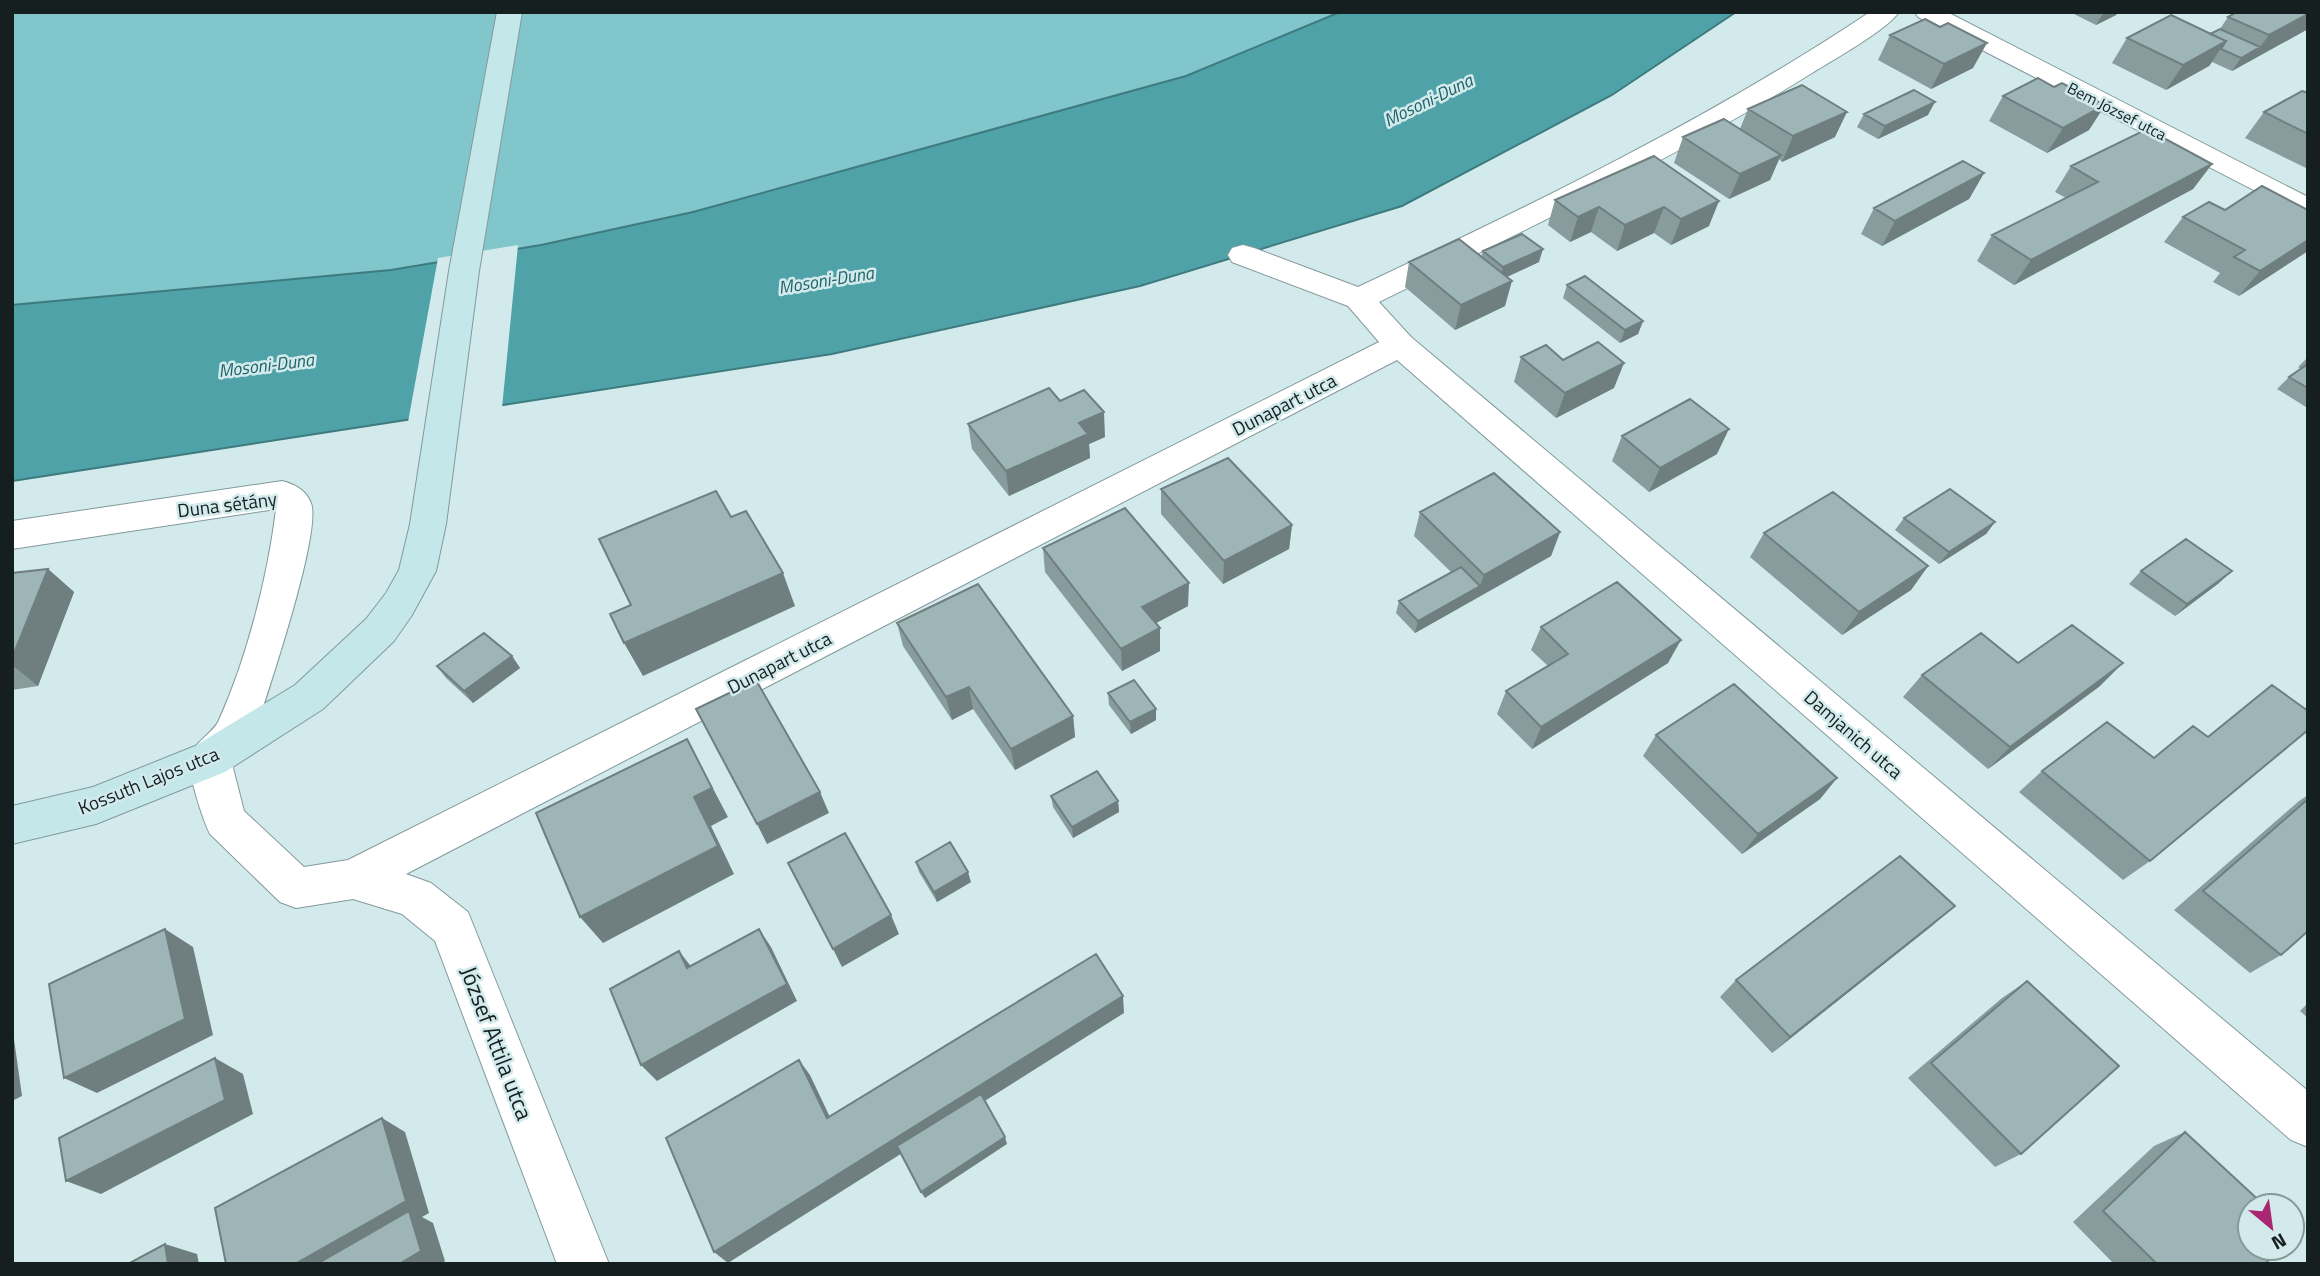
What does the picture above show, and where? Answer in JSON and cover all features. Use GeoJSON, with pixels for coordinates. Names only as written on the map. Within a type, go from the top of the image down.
{"type":"FeatureCollection","features":[{"type":"Feature","properties":{"kind":"main road","name":"Kossuth Lajos utca"},"geometry":{"type":"LineString","coordinates":[[12,825],[96,805],[210,759],[309,698],[380,629],[417,571],[440,444],[464,271],[510,14]]}},
{"type":"Feature","properties":{"kind":"street"},"geometry":{"type":"LineString","coordinates":[[1243,255],[1359,299],[1687,138],[1838,47],[1887,12]]}},
{"type":"Feature","properties":{"kind":"street","name":"Bem József utca"},"geometry":{"type":"LineString","coordinates":[[1927,12],[2308,209]]}},
{"type":"Feature","properties":{"kind":"street","name":"Damjanich utca"},"geometry":{"type":"LineString","coordinates":[[1359,299],[1400,345],[2308,1122]]}},
{"type":"Feature","properties":{"kind":"street","name":"Dunapart utca"},"geometry":{"type":"LineString","coordinates":[[210,759],[225,821],[296,888],[353,879],[1400,345]]}},
{"type":"Feature","properties":{"kind":"street","name":"Duna sétány"},"geometry":{"type":"LineString","coordinates":[[12,536],[282,494],[294,505],[290,543],[265,642],[235,732],[210,759]]}},
{"type":"Feature","properties":{"kind":"street","name":"József Attila utca"},"geometry":{"type":"LineString","coordinates":[[353,879],[415,897],[452,927],[583,1264]]}},
{"type":"Feature","properties":{"kind":"shaded area"},"geometry":{"type":"Polygon","coordinates":[[[12,12],[1340,12],[1186,76],[693,212],[541,245],[391,270],[12,305],[12,12]]]}},
{"type":"Feature","properties":{"kind":"water","name":"Mosoni-Duna"},"geometry":{"type":"Polygon","coordinates":[[[1340,12],[1736,12],[1612,95],[1402,206],[1140,286],[832,354],[12,481],[12,305],[391,270],[541,245],[693,212],[1186,76],[1340,12]]]}},
{"type":"Feature","properties":{"kind":"pier"},"geometry":{"type":"Polygon","coordinates":[[[518,245],[502,408],[408,422],[438,258],[518,245]]]}},
{"type":"Feature","properties":{"kind":"building"},"geometry":{"type":"Polygon","coordinates":[[[2237,12],[2308,14],[2269,35],[2228,17],[2237,12]]]}},
{"type":"Feature","properties":{"kind":"building"},"geometry":{"type":"Polygon","coordinates":[[[2171,15],[2226,41],[2183,65],[2127,38],[2171,15]]]}},
{"type":"Feature","properties":{"kind":"building"},"geometry":{"type":"Polygon","coordinates":[[[1925,19],[1940,27],[1948,23],[1987,43],[1944,64],[1890,35],[1925,19]]]}},
{"type":"Feature","properties":{"kind":"building"},"geometry":{"type":"Polygon","coordinates":[[[2220,29],[2260,47],[2241,58],[2221,49],[2226,41],[2210,34],[2220,29]]]}},
{"type":"Feature","properties":{"kind":"building"},"geometry":{"type":"Polygon","coordinates":[[[2038,78],[2054,87],[2062,83],[2105,105],[2063,128],[2003,96],[2038,78]]]}},
{"type":"Feature","properties":{"kind":"building"},"geometry":{"type":"Polygon","coordinates":[[[1802,85],[1847,112],[1793,136],[1748,109],[1802,85]]]}},
{"type":"Feature","properties":{"kind":"building"},"geometry":{"type":"Polygon","coordinates":[[[1914,90],[1935,102],[1885,126],[1864,114],[1914,90]]]}},
{"type":"Feature","properties":{"kind":"building"},"geometry":{"type":"Polygon","coordinates":[[[2302,91],[2308,93],[2308,134],[2264,112],[2302,91]]]}},
{"type":"Feature","properties":{"kind":"building"},"geometry":{"type":"Polygon","coordinates":[[[1724,119],[1781,155],[1740,174],[1683,137],[1724,119]]]}},
{"type":"Feature","properties":{"kind":"building"},"geometry":{"type":"Polygon","coordinates":[[[2147,129],[2212,164],[2031,260],[1992,235],[2098,182],[2071,166],[2147,129]]]}},
{"type":"Feature","properties":{"kind":"building"},"geometry":{"type":"Polygon","coordinates":[[[1654,156],[1719,201],[1681,219],[1664,207],[1625,225],[1599,207],[1578,217],[1555,200],[1654,156]]]}},
{"type":"Feature","properties":{"kind":"building"},"geometry":{"type":"Polygon","coordinates":[[[1963,161],[1984,173],[1895,221],[1874,208],[1963,161]]]}},
{"type":"Feature","properties":{"kind":"building"},"geometry":{"type":"Polygon","coordinates":[[[2262,186],[2308,210],[2308,240],[2260,271],[2234,257],[2245,250],[2183,217],[2209,202],[2225,210],[2262,186]]]}},
{"type":"Feature","properties":{"kind":"building"},"geometry":{"type":"Polygon","coordinates":[[[1522,234],[1543,249],[1503,267],[1483,251],[1522,234]]]}},
{"type":"Feature","properties":{"kind":"building"},"geometry":{"type":"Polygon","coordinates":[[[1459,239],[1512,281],[1461,305],[1409,262],[1459,239]]]}},
{"type":"Feature","properties":{"kind":"building"},"geometry":{"type":"Polygon","coordinates":[[[1585,276],[1643,321],[1625,330],[1567,285],[1585,276]]]}},
{"type":"Feature","properties":{"kind":"building"},"geometry":{"type":"Polygon","coordinates":[[[1598,342],[1624,363],[1565,393],[1521,357],[1546,345],[1563,360],[1598,342]]]}},
{"type":"Feature","properties":{"kind":"building"},"geometry":{"type":"Polygon","coordinates":[[[2308,364],[2308,388],[2289,377],[2308,364]]]}},
{"type":"Feature","properties":{"kind":"building"},"geometry":{"type":"Polygon","coordinates":[[[1049,388],[1060,401],[1084,390],[1104,412],[1079,423],[1088,434],[1006,471],[968,424],[1049,388]]]}},
{"type":"Feature","properties":{"kind":"building"},"geometry":{"type":"Polygon","coordinates":[[[1690,399],[1729,429],[1660,468],[1622,436],[1690,399]]]}},
{"type":"Feature","properties":{"kind":"building"},"geometry":{"type":"Polygon","coordinates":[[[1228,458],[1292,525],[1224,561],[1161,489],[1228,458]]]}},
{"type":"Feature","properties":{"kind":"building"},"geometry":{"type":"Polygon","coordinates":[[[1494,473],[1560,532],[1484,575],[1420,512],[1494,473]]]}},
{"type":"Feature","properties":{"kind":"building"},"geometry":{"type":"Polygon","coordinates":[[[1950,489],[1995,522],[1949,552],[1904,518],[1950,489]]]}},
{"type":"Feature","properties":{"kind":"building"},"geometry":{"type":"Polygon","coordinates":[[[716,491],[731,517],[746,511],[783,573],[624,643],[610,614],[631,605],[599,539],[716,491]]]}},
{"type":"Feature","properties":{"kind":"building"},"geometry":{"type":"Polygon","coordinates":[[[1833,492],[1928,566],[1859,612],[1764,533],[1833,492]]]}},
{"type":"Feature","properties":{"kind":"building"},"geometry":{"type":"Polygon","coordinates":[[[1125,508],[1189,583],[1142,607],[1160,628],[1121,649],[1043,548],[1125,508]]]}},
{"type":"Feature","properties":{"kind":"building"},"geometry":{"type":"Polygon","coordinates":[[[2186,539],[2232,571],[2187,604],[2141,571],[2186,539]]]}},
{"type":"Feature","properties":{"kind":"building"},"geometry":{"type":"Polygon","coordinates":[[[1461,567],[1480,586],[1418,621],[1399,601],[1461,567]]]}},
{"type":"Feature","properties":{"kind":"building"},"geometry":{"type":"Polygon","coordinates":[[[48,569],[12,658],[12,573],[48,569]]]}},
{"type":"Feature","properties":{"kind":"building"},"geometry":{"type":"Polygon","coordinates":[[[1617,582],[1681,640],[1541,727],[1506,691],[1568,654],[1541,627],[1617,582]]]}},
{"type":"Feature","properties":{"kind":"building"},"geometry":{"type":"Polygon","coordinates":[[[978,584],[1073,716],[1011,749],[969,687],[946,697],[897,623],[978,584]]]}},
{"type":"Feature","properties":{"kind":"building"},"geometry":{"type":"Polygon","coordinates":[[[2072,625],[2123,663],[2010,747],[1922,675],[1981,633],[2018,663],[2072,625]]]}},
{"type":"Feature","properties":{"kind":"building"},"geometry":{"type":"Polygon","coordinates":[[[484,633],[512,656],[464,691],[437,666],[484,633]]]}},
{"type":"Feature","properties":{"kind":"building"},"geometry":{"type":"Polygon","coordinates":[[[756,680],[820,792],[757,824],[696,709],[756,680]]]}},
{"type":"Feature","properties":{"kind":"building"},"geometry":{"type":"Polygon","coordinates":[[[1134,680],[1156,709],[1130,722],[1108,693],[1134,680]]]}},
{"type":"Feature","properties":{"kind":"building"},"geometry":{"type":"Polygon","coordinates":[[[1734,684],[1837,778],[1758,834],[1656,735],[1734,684]]]}},
{"type":"Feature","properties":{"kind":"building"},"geometry":{"type":"Polygon","coordinates":[[[2272,685],[2308,711],[2308,730],[2150,861],[2042,771],[2107,722],[2154,758],[2193,726],[2208,737],[2272,685]]]}},
{"type":"Feature","properties":{"kind":"building"},"geometry":{"type":"Polygon","coordinates":[[[687,739],[712,788],[694,797],[718,846],[580,917],[536,813],[687,739]]]}},
{"type":"Feature","properties":{"kind":"building"},"geometry":{"type":"Polygon","coordinates":[[[1097,771],[1118,801],[1072,827],[1051,796],[1097,771]]]}},
{"type":"Feature","properties":{"kind":"building"},"geometry":{"type":"Polygon","coordinates":[[[2308,799],[2308,931],[2281,955],[2203,891],[2308,799]]]}},
{"type":"Feature","properties":{"kind":"building"},"geometry":{"type":"Polygon","coordinates":[[[845,833],[891,915],[833,949],[788,863],[845,833]]]}},
{"type":"Feature","properties":{"kind":"building"},"geometry":{"type":"Polygon","coordinates":[[[950,842],[968,872],[934,892],[916,862],[950,842]]]}},
{"type":"Feature","properties":{"kind":"building"},"geometry":{"type":"Polygon","coordinates":[[[1900,856],[1955,906],[1790,1037],[1736,980],[1900,856]]]}},
{"type":"Feature","properties":{"kind":"building"},"geometry":{"type":"Polygon","coordinates":[[[165,929],[185,1019],[64,1078],[49,984],[165,929]]]}},
{"type":"Feature","properties":{"kind":"building"},"geometry":{"type":"Polygon","coordinates":[[[759,929],[787,984],[641,1065],[610,989],[679,951],[687,968],[759,929]]]}},
{"type":"Feature","properties":{"kind":"building"},"geometry":{"type":"Polygon","coordinates":[[[1096,954],[1123,996],[714,1252],[666,1138],[799,1060],[827,1118],[1096,954]]]}},
{"type":"Feature","properties":{"kind":"building"},"geometry":{"type":"Polygon","coordinates":[[[2027,981],[2119,1066],[2021,1154],[1931,1063],[2027,981]]]}},
{"type":"Feature","properties":{"kind":"building"},"geometry":{"type":"Polygon","coordinates":[[[215,1058],[225,1100],[66,1181],[59,1138],[215,1058]]]}},
{"type":"Feature","properties":{"kind":"building"},"geometry":{"type":"Polygon","coordinates":[[[981,1094],[1005,1137],[921,1192],[897,1146],[981,1094]]]}},
{"type":"Feature","properties":{"kind":"building"},"geometry":{"type":"Polygon","coordinates":[[[382,1118],[406,1201],[295,1264],[226,1264],[215,1208],[382,1118]]]}},
{"type":"Feature","properties":{"kind":"building"},"geometry":{"type":"Polygon","coordinates":[[[2185,1132],[2250,1192],[2236,1192],[2236,1262],[2267,1262],[2157,1264],[2103,1211],[2185,1132]]]}},
{"type":"Feature","properties":{"kind":"building"},"geometry":{"type":"Polygon","coordinates":[[[409,1211],[421,1251],[399,1264],[317,1264],[409,1211]]]}},
{"type":"Feature","properties":{"kind":"building"},"geometry":{"type":"Polygon","coordinates":[[[165,1244],[168,1264],[128,1264],[165,1244]]]}}]}
